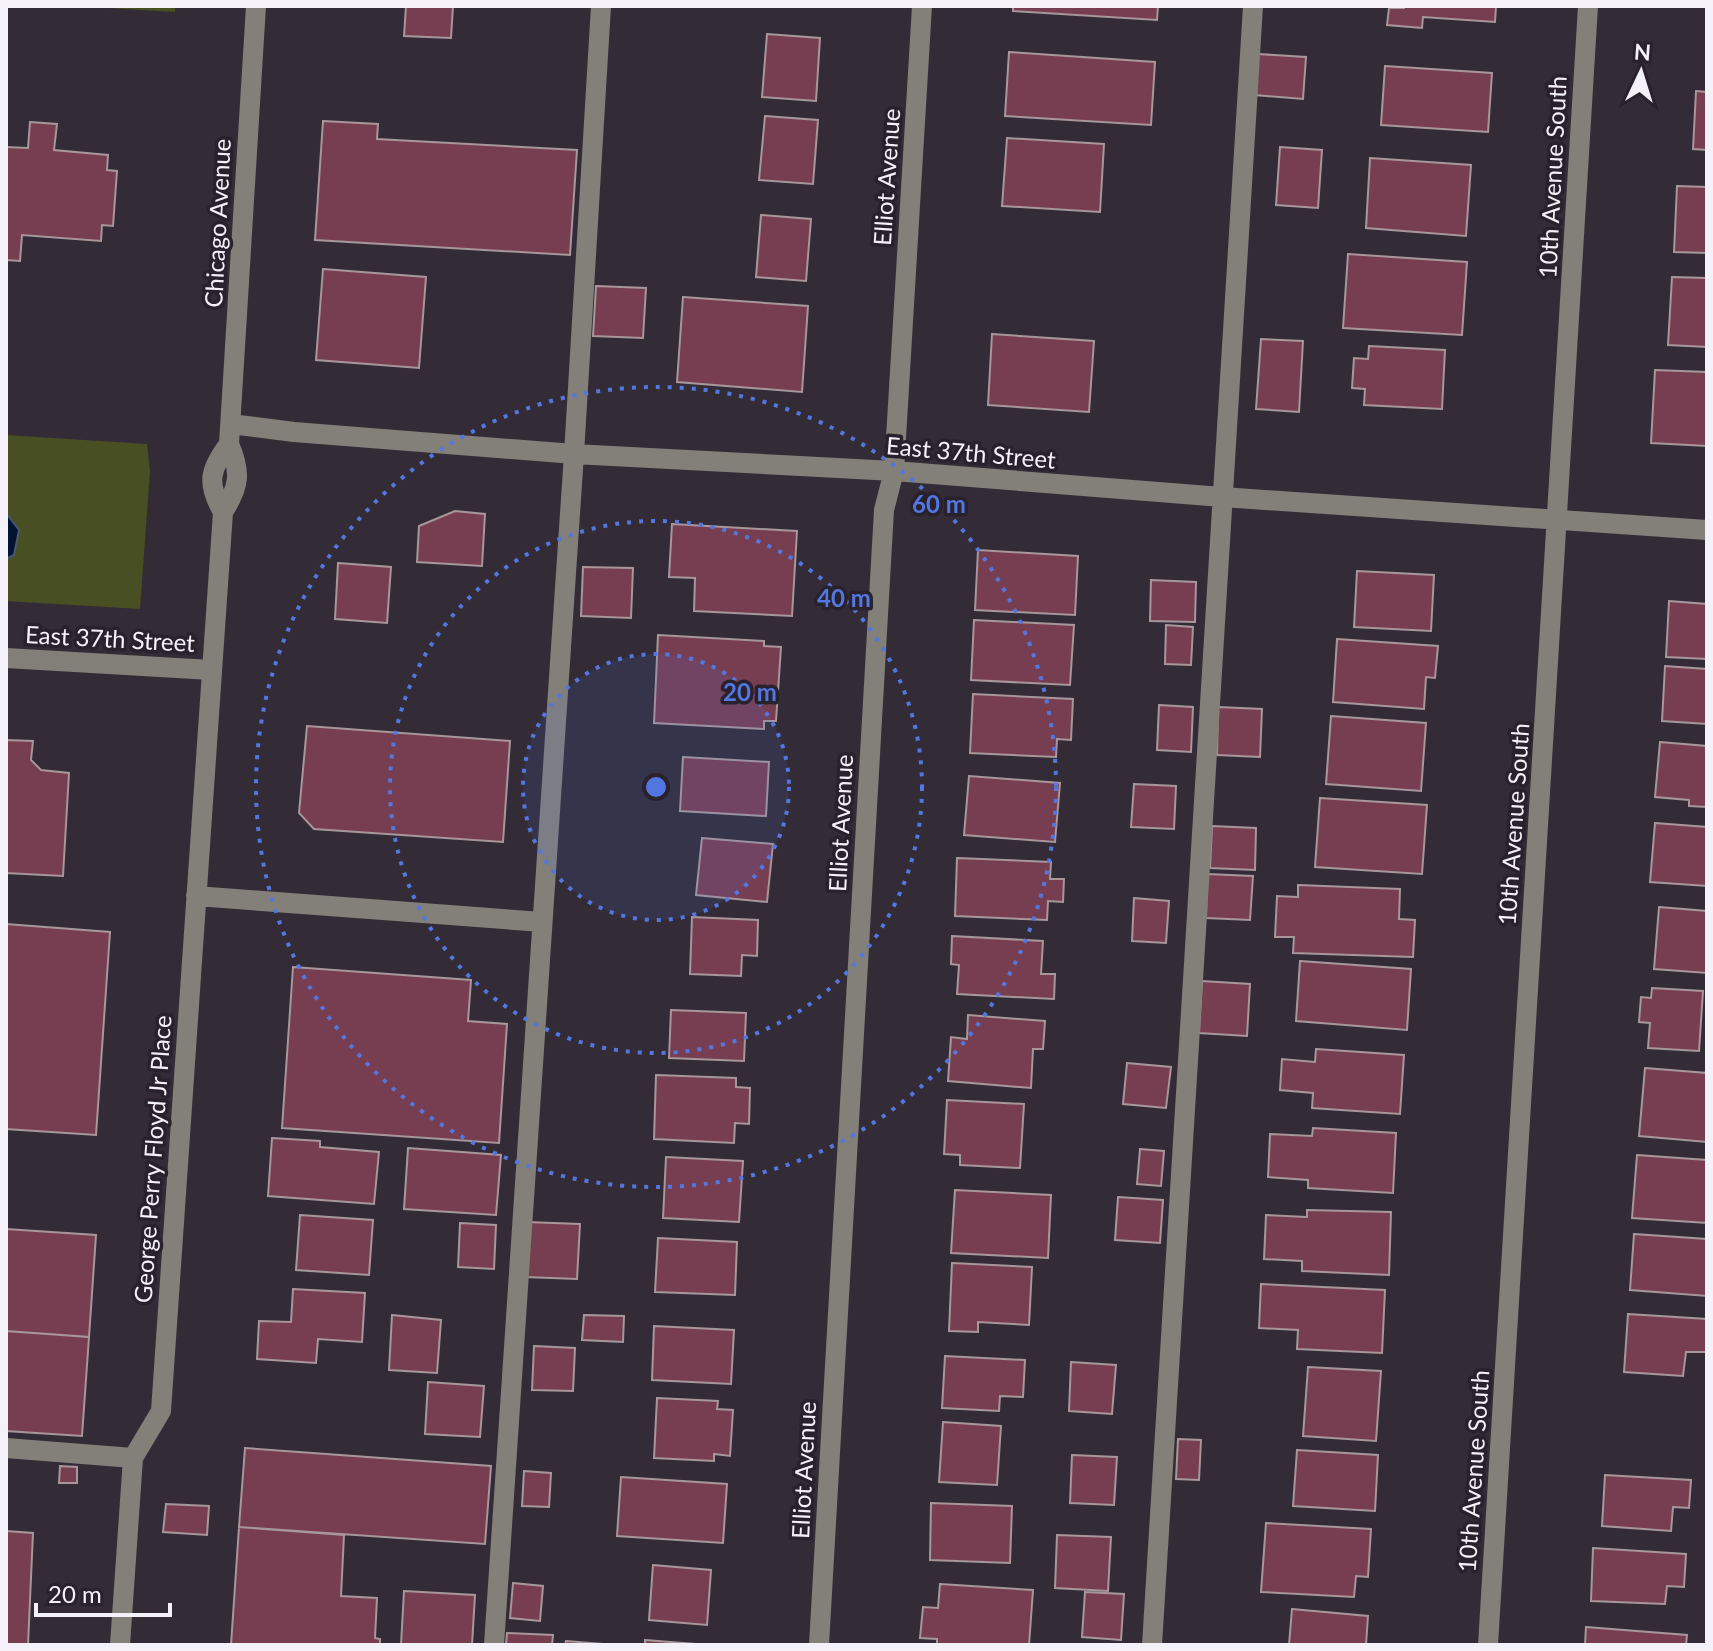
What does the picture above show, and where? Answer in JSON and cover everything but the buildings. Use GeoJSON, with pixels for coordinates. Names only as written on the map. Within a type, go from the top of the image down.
{"type":"FeatureCollection","features":[{"type":"Feature","properties":{"kind":"street","name":"Chicago Avenue"},"geometry":{"type":"LineString","coordinates":[[230,434],[212,475],[214,497],[223,512],[233,497],[239,477],[230,434],[256,6]]}},
{"type":"Feature","properties":{"kind":"street"},"geometry":{"type":"LineString","coordinates":[[494,1645],[601,6]]}},
{"type":"Feature","properties":{"kind":"street","name":"Elliot Avenue"},"geometry":{"type":"LineString","coordinates":[[819,1645],[884,510],[894,471],[922,6]]}},
{"type":"Feature","properties":{"kind":"street"},"geometry":{"type":"LineString","coordinates":[[1152,1645],[1253,6]]}},
{"type":"Feature","properties":{"kind":"street","name":"10th Avenue South"},"geometry":{"type":"LineString","coordinates":[[1488,1645],[1588,6]]}},
{"type":"Feature","properties":{"kind":"street","name":"East 37th Street"},"geometry":{"type":"LineString","coordinates":[[230,434],[294,432],[574,454],[894,471],[1707,530]]}},
{"type":"Feature","properties":{"kind":"street","name":"George Perry Floyd Jr Place"},"geometry":{"type":"LineString","coordinates":[[120,1645],[133,1458],[161,1411],[223,512]]}},
{"type":"Feature","properties":{"kind":"street","name":"East 37th Street"},"geometry":{"type":"LineString","coordinates":[[6,658],[211,670]]}},
{"type":"Feature","properties":{"kind":"street"},"geometry":{"type":"LineString","coordinates":[[196,896],[542,922]]}},
{"type":"Feature","properties":{"kind":"street"},"geometry":{"type":"LineString","coordinates":[[6,1448],[133,1458]]}},
{"type":"Feature","properties":{"kind":"green space"},"geometry":{"type":"Polygon","coordinates":[[[75,6],[175,6],[175,12],[75,6]]]}},
{"type":"Feature","properties":{"kind":"green space"},"geometry":{"type":"Polygon","coordinates":[[[6,435],[147,444],[150,471],[140,609],[6,601],[6,435]]]}},
{"type":"Feature","properties":{"kind":"water"},"geometry":{"type":"Polygon","coordinates":[[[6,513],[19,530],[14,555],[6,559],[6,513]]]}}]}
